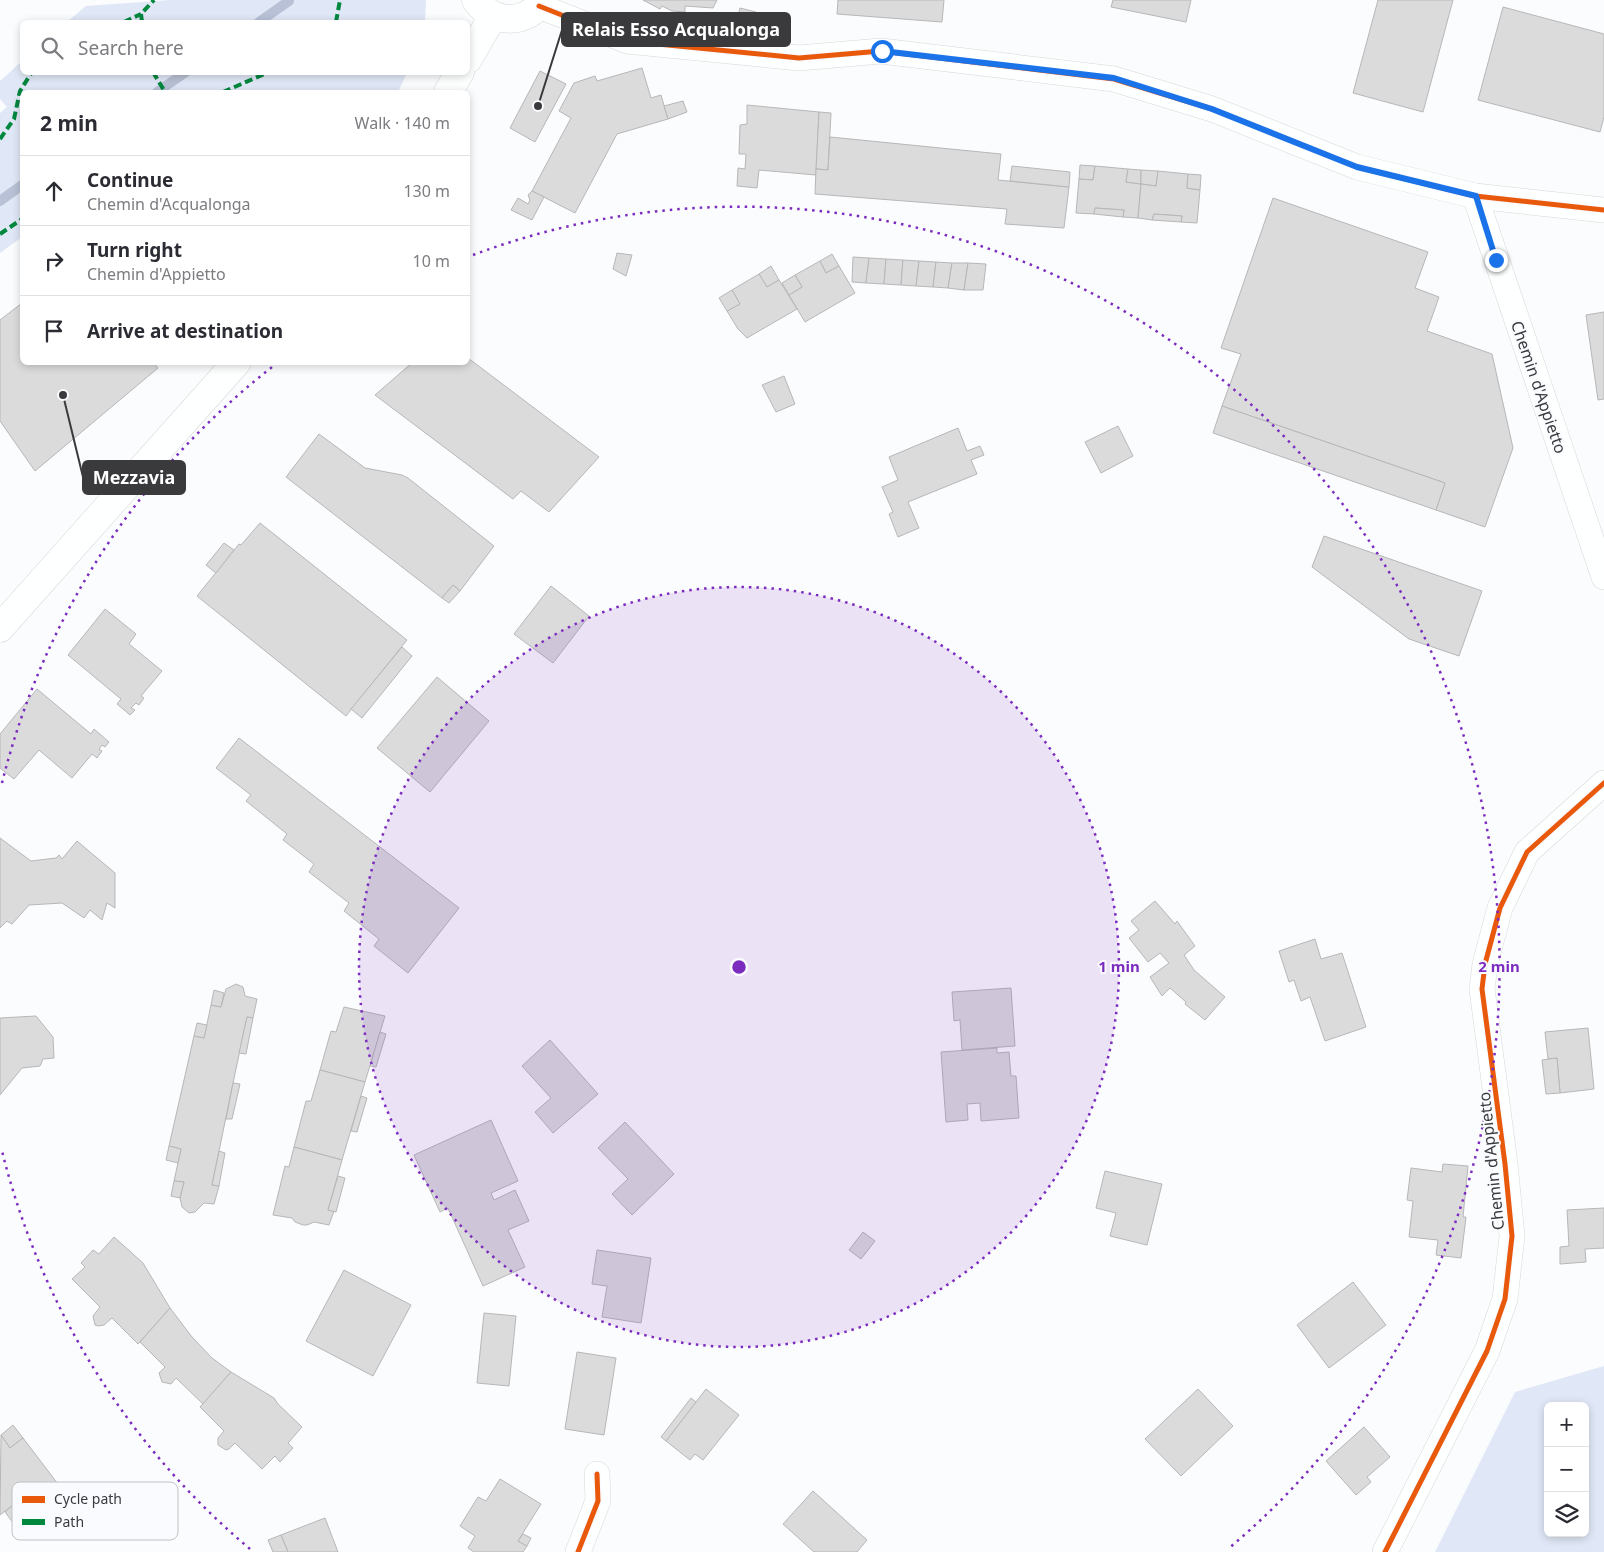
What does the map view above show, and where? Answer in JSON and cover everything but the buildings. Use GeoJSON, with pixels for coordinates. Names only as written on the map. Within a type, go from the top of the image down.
{"type":"FeatureCollection","features":[{"type":"Feature","properties":{"kind":"main road"},"geometry":{"type":"LineString","coordinates":[[470,53],[484,8],[505,19],[518,18],[530,14],[541,3]]}},
{"type":"Feature","properties":{"kind":"main road"},"geometry":{"type":"LineString","coordinates":[[449,90],[458,75]]}},
{"type":"Feature","properties":{"kind":"main road"},"geometry":{"type":"LineString","coordinates":[[0,628],[234,365]]}},
{"type":"Feature","properties":{"kind":"street"},"geometry":{"type":"LineString","coordinates":[[541,3],[626,41],[799,58],[882,51],[1114,78],[1212,109],[1357,167],[1476,196],[1604,210]]}},
{"type":"Feature","properties":{"kind":"street","name":"Chemin d'Appietto"},"geometry":{"type":"LineString","coordinates":[[1476,196],[1604,577]]}},
{"type":"Feature","properties":{"kind":"street","name":"Chemin d'Appietto"},"geometry":{"type":"LineString","coordinates":[[1385,1552],[1486,1351],[1505,1299],[1512,1236],[1505,1164],[1482,989],[1484,964],[1500,908],[1527,852],[1604,782]]}},
{"type":"Feature","properties":{"kind":"street"},"geometry":{"type":"LineString","coordinates":[[578,1552],[598,1501],[597,1474]]}},
{"type":"Feature","properties":{"kind":"shaded area"},"geometry":{"type":"Polygon","coordinates":[[[171,0],[426,0],[425,20],[69,20],[86,6],[171,0]]]}},
{"type":"Feature","properties":{"kind":"shaded area"},"geometry":{"type":"Polygon","coordinates":[[[20,63],[20,75],[406,75],[399,90],[20,90],[20,238],[0,253],[0,113],[7,107],[0,99],[0,81],[20,63]]]}},
{"type":"Feature","properties":{"kind":"shaded area"},"geometry":{"type":"Polygon","coordinates":[[[1604,1366],[1604,1552],[1435,1552],[1515,1392],[1604,1366]]]}},
{"type":"Feature","properties":{"kind":"waterway"},"geometry":{"type":"LineString","coordinates":[[262,20],[289,1]]}},
{"type":"Feature","properties":{"kind":"waterway"},"geometry":{"type":"LineString","coordinates":[[160,90],[182,75]]}},
{"type":"Feature","properties":{"kind":"waterway"},"geometry":{"type":"LineString","coordinates":[[0,201],[20,186]]}},
{"type":"Feature","properties":{"kind":"marked path"},"geometry":{"type":"LineString","coordinates":[[142,20],[141,14],[154,0]]}},
{"type":"Feature","properties":{"kind":"marked path"},"geometry":{"type":"LineString","coordinates":[[336,20],[340,0]]}},
{"type":"Feature","properties":{"kind":"marked path"},"geometry":{"type":"LineString","coordinates":[[128,20],[141,14]]}},
{"type":"Feature","properties":{"kind":"marked path"},"geometry":{"type":"LineString","coordinates":[[21,90],[30,75]]}},
{"type":"Feature","properties":{"kind":"marked path"},"geometry":{"type":"LineString","coordinates":[[155,75],[164,90]]}},
{"type":"Feature","properties":{"kind":"marked path"},"geometry":{"type":"LineString","coordinates":[[228,90],[262,75]]}},
{"type":"Feature","properties":{"kind":"marked path"},"geometry":{"type":"LineString","coordinates":[[0,139],[14,119],[20,91]]}},
{"type":"Feature","properties":{"kind":"marked path"},"geometry":{"type":"LineString","coordinates":[[0,234],[20,220]]}},
{"type":"Feature","properties":{"kind":"cycle path"},"geometry":{"type":"LineString","coordinates":[[539,6],[627,41],[799,58],[881,51],[1114,79],[1212,109],[1357,167],[1475,196],[1604,210]]}},
{"type":"Feature","properties":{"kind":"cycle path"},"geometry":{"type":"LineString","coordinates":[[1385,1552],[1487,1351],[1505,1299],[1512,1236],[1505,1164],[1482,989],[1485,964],[1500,908],[1527,852],[1604,783]]}},
{"type":"Feature","properties":{"kind":"cycle path"},"geometry":{"type":"LineString","coordinates":[[578,1552],[598,1501],[597,1474]]}},
{"type":"Feature","properties":{"kind":"place","name":"Relais Esso Acqualonga"},"geometry":{"type":"Point","coordinates":[538,106]}},
{"type":"Feature","properties":{"kind":"place","name":"Mezzavia"},"geometry":{"type":"Point","coordinates":[63,395]}},
{"type":"Feature","properties":{"kind":"route"},"geometry":{"type":"LineString","coordinates":[[882,51],[1114,78],[1212,109],[1357,167],[1476,196],[1496,260]]}}]}
